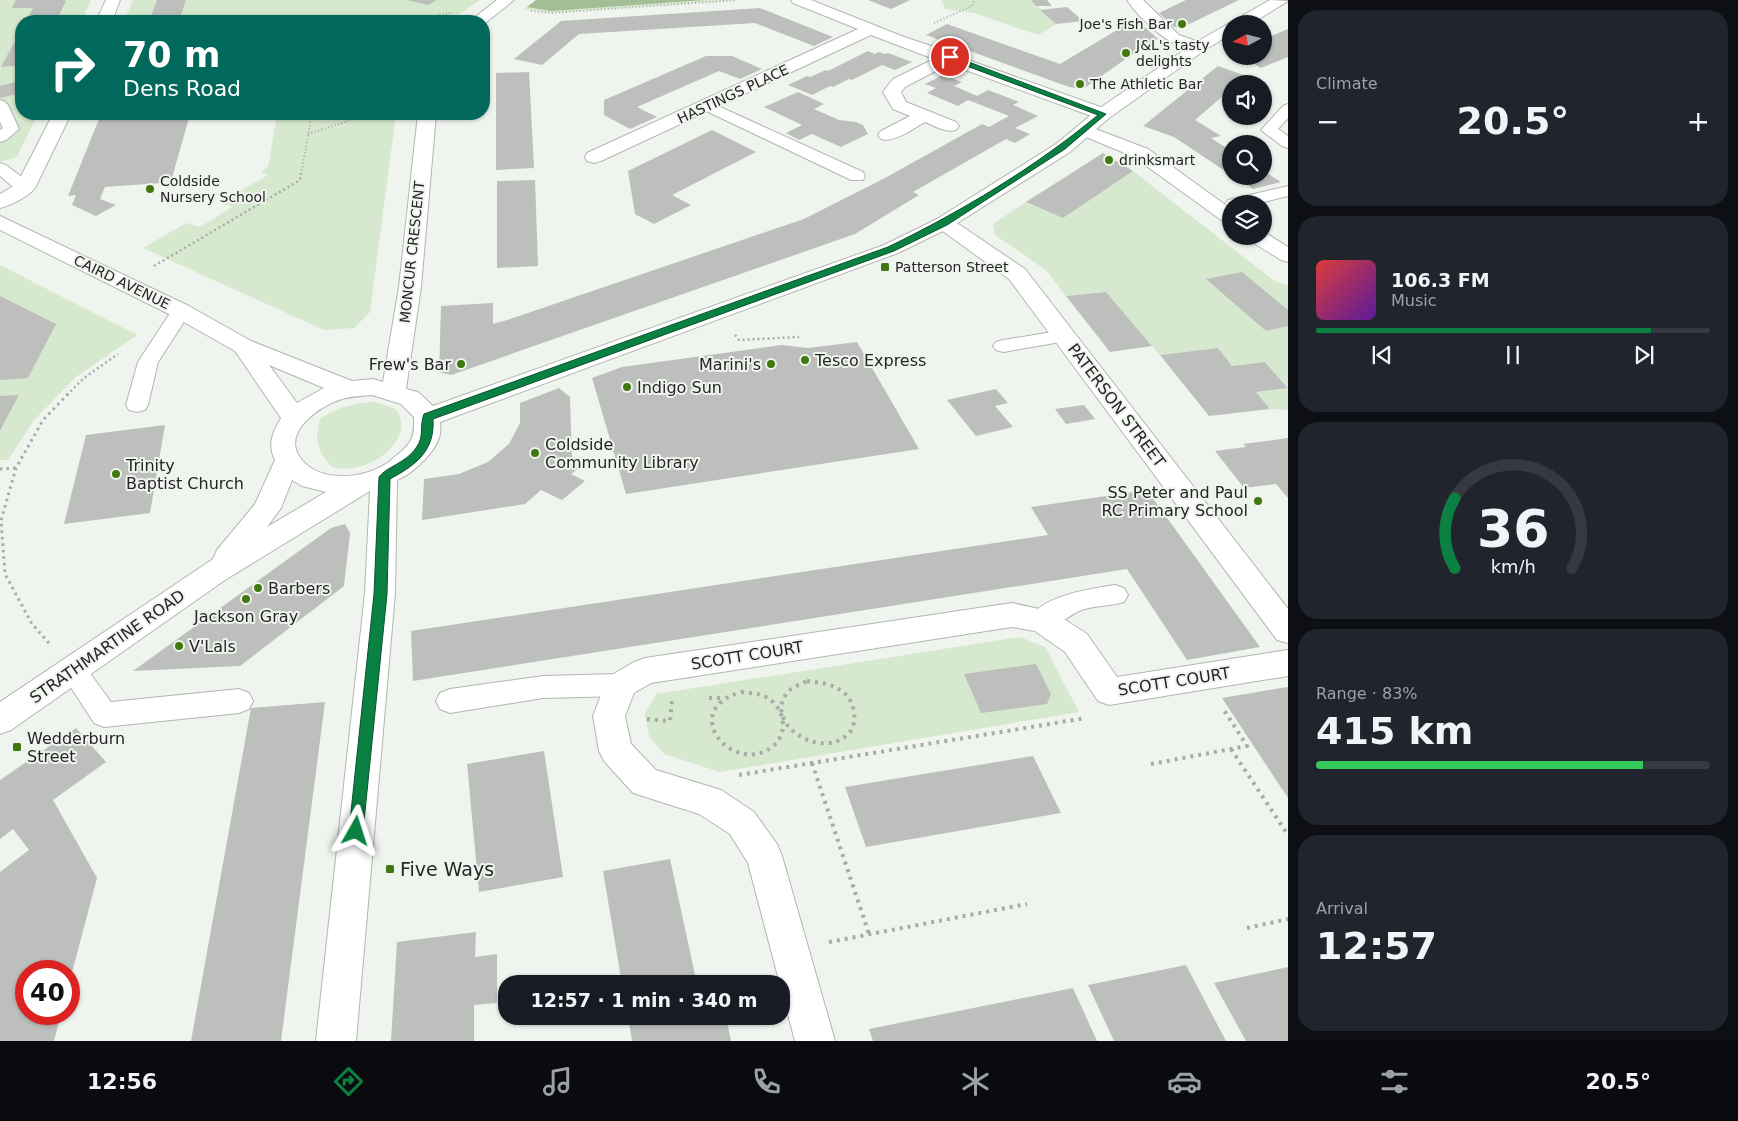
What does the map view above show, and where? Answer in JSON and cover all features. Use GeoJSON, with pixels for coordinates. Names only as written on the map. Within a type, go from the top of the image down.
{"type":"FeatureCollection","features":[{"type":"Feature","properties":{"kind":"street"},"geometry":{"type":"LineString","coordinates":[[107,15],[113,0]]}},
{"type":"Feature","properties":{"kind":"street"},"geometry":{"type":"LineString","coordinates":[[486,15],[507,0]]}},
{"type":"Feature","properties":{"kind":"street"},"geometry":{"type":"LineString","coordinates":[[798,0],[871,29],[1103,114]]}},
{"type":"Feature","properties":{"kind":"street"},"geometry":{"type":"LineString","coordinates":[[1134,0],[1173,38],[1199,47]]}},
{"type":"Feature","properties":{"kind":"street"},"geometry":{"type":"LineString","coordinates":[[1255,15],[1281,0]]}},
{"type":"Feature","properties":{"kind":"street","name":"HASTINGS PLACE"},"geometry":{"type":"LineString","coordinates":[[594,157],[871,29]]}},
{"type":"Feature","properties":{"kind":"street"},"geometry":{"type":"LineString","coordinates":[[428,417],[891,249],[944,223],[1063,148],[1103,114],[1199,47],[1222,33]]}},
{"type":"Feature","properties":{"kind":"street"},"geometry":{"type":"LineString","coordinates":[[950,57],[899,83],[892,92],[899,105],[950,126]]}},
{"type":"Feature","properties":{"kind":"street"},"geometry":{"type":"LineString","coordinates":[[887,135],[924,116]]}},
{"type":"Feature","properties":{"kind":"street"},"geometry":{"type":"LineString","coordinates":[[0,202],[25,188],[59,120]]}},
{"type":"Feature","properties":{"kind":"street","name":"MONCUR CRESCENT"},"geometry":{"type":"LineString","coordinates":[[394,390],[410,287],[426,120]]}},
{"type":"Feature","properties":{"kind":"street"},"geometry":{"type":"LineString","coordinates":[[1085,130],[1141,153],[1222,204]]}},
{"type":"Feature","properties":{"kind":"street","name":"CAIRD AVENUE"},"geometry":{"type":"LineString","coordinates":[[0,222],[181,311],[243,346],[350,389]]}},
{"type":"Feature","properties":{"kind":"street","name":"PATERSON STREET"},"geometry":{"type":"LineString","coordinates":[[944,223],[1017,274],[1288,631]]}},
{"type":"Feature","properties":{"kind":"street"},"geometry":{"type":"LineString","coordinates":[[1270,245],[1288,256]]}},
{"type":"Feature","properties":{"kind":"street","name":"CAIRD AVENUE"},"geometry":{"type":"LineString","coordinates":[[243,346],[294,417]]}},
{"type":"Feature","properties":{"kind":"street"},"geometry":{"type":"LineString","coordinates":[[373,387],[394,390],[410,397],[421,406],[428,417],[428,433],[421,450],[406,465],[373,480],[337,485],[316,481],[299,473],[287,461],[282,447],[285,432],[294,417],[329,394],[350,389],[373,387]]}},
{"type":"Feature","properties":{"kind":"street","name":"STRATHMARTINE ROAD"},"geometry":{"type":"LineString","coordinates":[[215,572],[267,508],[287,461]]}},
{"type":"Feature","properties":{"kind":"street"},"geometry":{"type":"LineString","coordinates":[[336,1041],[380,594],[373,480]]}},
{"type":"Feature","properties":{"kind":"street","name":"STRATHMARTINE ROAD"},"geometry":{"type":"LineString","coordinates":[[0,720],[215,572],[373,480]]}},
{"type":"Feature","properties":{"kind":"street","name":"SCOTT COURT"},"geometry":{"type":"LineString","coordinates":[[621,685],[646,671],[1012,615],[1042,620],[1076,643],[1109,692],[1288,662]]}},
{"type":"Feature","properties":{"kind":"street"},"geometry":{"type":"LineString","coordinates":[[621,685],[609,716],[616,751],[645,782],[709,801],[742,823],[764,856],[814,1041]]}},
{"type":"Feature","properties":{"kind":"lane"},"geometry":{"type":"LineString","coordinates":[[0,105],[12,129],[0,137]]}},
{"type":"Feature","properties":{"kind":"lane"},"geometry":{"type":"LineString","coordinates":[[707,106],[857,176]]}},
{"type":"Feature","properties":{"kind":"lane"},"geometry":{"type":"LineString","coordinates":[[1288,109],[1269,130],[1288,143]]}},
{"type":"Feature","properties":{"kind":"lane"},"geometry":{"type":"LineString","coordinates":[[0,168],[25,188]]}},
{"type":"Feature","properties":{"kind":"lane"},"geometry":{"type":"LineString","coordinates":[[1272,196],[1288,191]]}},
{"type":"Feature","properties":{"kind":"lane"},"geometry":{"type":"LineString","coordinates":[[137,405],[148,362],[181,311]]}},
{"type":"Feature","properties":{"kind":"lane"},"geometry":{"type":"LineString","coordinates":[[1002,346],[1065,336]]}},
{"type":"Feature","properties":{"kind":"lane"},"geometry":{"type":"LineString","coordinates":[[1042,620],[1073,602],[1115,595]]}},
{"type":"Feature","properties":{"kind":"lane"},"geometry":{"type":"LineString","coordinates":[[72,670],[104,715],[239,701]]}},
{"type":"Feature","properties":{"kind":"lane"},"geometry":{"type":"LineString","coordinates":[[450,702],[543,687],[621,685]]}},
{"type":"Feature","properties":{"kind":"path"},"geometry":{"type":"LineString","coordinates":[[530,11],[551,13],[737,0]]}},
{"type":"Feature","properties":{"kind":"path"},"geometry":{"type":"LineString","coordinates":[[930,25],[972,6],[974,0]]}},
{"type":"Feature","properties":{"kind":"path"},"geometry":{"type":"LineString","coordinates":[[125,284],[300,180],[311,120]]}},
{"type":"Feature","properties":{"kind":"path"},"geometry":{"type":"LineString","coordinates":[[308,134],[348,120]]}},
{"type":"Feature","properties":{"kind":"path"},"geometry":{"type":"LineString","coordinates":[[713,314],[739,340],[799,337]]}},
{"type":"Feature","properties":{"kind":"path"},"geometry":{"type":"LineString","coordinates":[[72,670],[32,624],[5,574],[1,520],[16,468],[43,420],[84,378],[124,349]]}},
{"type":"Feature","properties":{"kind":"path"},"geometry":{"type":"LineString","coordinates":[[0,468],[16,468]]}},
{"type":"Feature","properties":{"kind":"path"},"geometry":{"type":"LineString","coordinates":[[1151,764],[1247,746],[1201,677]]}},
{"type":"Feature","properties":{"kind":"path"},"geometry":{"type":"LineString","coordinates":[[706,698],[723,698],[741,692],[754,693],[767,698],[777,707],[783,718],[789,729],[800,738],[813,743],[828,744],[845,737],[855,723],[854,706],[844,692],[827,682],[807,681],[795,685],[785,694],[781,705],[783,718],[783,730],[779,741],[769,750],[756,754],[736,753],[720,743],[711,727],[713,711],[723,698]]}},
{"type":"Feature","properties":{"kind":"path"},"geometry":{"type":"LineString","coordinates":[[609,716],[670,721],[672,697]]}},
{"type":"Feature","properties":{"kind":"path"},"geometry":{"type":"LineString","coordinates":[[709,801],[726,777],[1092,717]]}},
{"type":"Feature","properties":{"kind":"path"},"geometry":{"type":"LineString","coordinates":[[1231,749],[1288,835]]}},
{"type":"Feature","properties":{"kind":"path"},"geometry":{"type":"LineString","coordinates":[[812,763],[869,934]]}},
{"type":"Feature","properties":{"kind":"path"},"geometry":{"type":"LineString","coordinates":[[789,950],[1027,904]]}},
{"type":"Feature","properties":{"kind":"path"},"geometry":{"type":"LineString","coordinates":[[1247,928],[1288,919]]}},
{"type":"Feature","properties":{"kind":"green space"},"geometry":{"type":"Polygon","coordinates":[[[0,0],[91,0],[85,15],[15,15],[15,120],[35,120],[17,157],[0,162],[0,0]]]}},
{"type":"Feature","properties":{"kind":"green space"},"geometry":{"type":"Polygon","coordinates":[[[133,0],[480,0],[459,15],[127,15],[133,0]]]}},
{"type":"Feature","properties":{"kind":"green space"},"geometry":{"type":"Polygon","coordinates":[[[536,0],[737,0],[551,13],[524,9],[536,0]]]}},
{"type":"Feature","properties":{"kind":"green space"},"geometry":{"type":"Polygon","coordinates":[[[536,0],[705,0],[551,11],[527,7],[536,0]]]}},
{"type":"Feature","properties":{"kind":"green space"},"geometry":{"type":"Polygon","coordinates":[[[941,0],[1031,0],[1056,24],[1038,35],[974,13],[945,9],[941,0]]]}},
{"type":"Feature","properties":{"kind":"green space"},"geometry":{"type":"Polygon","coordinates":[[[276,120],[395,120],[370,312],[354,328],[324,330],[143,248],[186,223],[200,227],[232,207],[221,202],[268,175],[261,172],[268,167],[276,120]]]}},
{"type":"Feature","properties":{"kind":"green space"},"geometry":{"type":"Polygon","coordinates":[[[1133,171],[1222,240],[1222,245],[1228,245],[1276,282],[1288,285],[1288,387],[1265,362],[1232,366],[1218,348],[1160,355],[1106,292],[1066,296],[1046,270],[995,235],[993,224],[1026,202],[1063,218],[1133,171]]]}},
{"type":"Feature","properties":{"kind":"green space"},"geometry":{"type":"Polygon","coordinates":[[[0,265],[137,335],[76,377],[34,420],[8,460],[0,460],[0,265]]]}},
{"type":"Feature","properties":{"kind":"green space"},"geometry":{"type":"Polygon","coordinates":[[[1288,388],[1288,410],[1270,409],[1256,392],[1288,388]]]}},
{"type":"Feature","properties":{"kind":"green space"},"geometry":{"type":"Polygon","coordinates":[[[376,402],[396,409],[399,415],[401,428],[398,438],[392,447],[374,461],[364,465],[342,469],[332,467],[323,456],[318,445],[317,433],[320,419],[346,406],[376,402]]]}},
{"type":"Feature","properties":{"kind":"green space"},"geometry":{"type":"Polygon","coordinates":[[[1020,637],[1045,647],[1079,712],[720,772],[664,754],[649,736],[645,714],[656,694],[1020,637]]]}},
{"type":"Feature","properties":{"kind":"building"},"geometry":{"type":"Polygon","coordinates":[[[16,0],[66,1],[59,15],[29,15],[33,8],[12,8],[16,0]]]}},
{"type":"Feature","properties":{"kind":"building"},"geometry":{"type":"Polygon","coordinates":[[[157,0],[186,0],[181,15],[151,15],[157,0]]]}},
{"type":"Feature","properties":{"kind":"building"},"geometry":{"type":"Polygon","coordinates":[[[407,0],[437,0],[428,5],[407,0]]]}},
{"type":"Feature","properties":{"kind":"building"},"geometry":{"type":"Polygon","coordinates":[[[868,0],[910,0],[891,9],[868,0]]]}},
{"type":"Feature","properties":{"kind":"building"},"geometry":{"type":"Polygon","coordinates":[[[1031,0],[1047,0],[1052,6],[1036,6],[1031,0]]]}},
{"type":"Feature","properties":{"kind":"building"},"geometry":{"type":"Polygon","coordinates":[[[1186,0],[1239,0],[1181,28],[1174,27],[1159,13],[1186,0]]]}},
{"type":"Feature","properties":{"kind":"building"},"geometry":{"type":"Polygon","coordinates":[[[1067,7],[1083,21],[1056,24],[1040,10],[1067,7]]]}},
{"type":"Feature","properties":{"kind":"building"},"geometry":{"type":"Polygon","coordinates":[[[760,8],[833,37],[814,46],[755,23],[579,34],[542,65],[514,59],[561,21],[760,8]]]}},
{"type":"Feature","properties":{"kind":"building"},"geometry":{"type":"Polygon","coordinates":[[[1139,22],[1158,39],[1137,51],[1083,89],[1069,87],[926,35],[947,24],[1060,64],[1122,27],[1117,23],[1139,22]]]}},
{"type":"Feature","properties":{"kind":"building"},"geometry":{"type":"Polygon","coordinates":[[[1288,29],[1288,57],[1272,64],[1272,36],[1288,29]]]}},
{"type":"Feature","properties":{"kind":"building"},"geometry":{"type":"Polygon","coordinates":[[[15,41],[15,66],[1,67],[15,41]]]}},
{"type":"Feature","properties":{"kind":"building"},"geometry":{"type":"Polygon","coordinates":[[[868,51],[875,54],[878,52],[888,53],[912,62],[895,70],[882,65],[852,80],[849,79],[833,87],[830,86],[812,95],[788,85],[807,76],[810,77],[826,70],[828,71],[868,51]]]}},
{"type":"Feature","properties":{"kind":"building"},"geometry":{"type":"Polygon","coordinates":[[[706,56],[732,56],[762,69],[740,79],[719,71],[637,107],[657,117],[630,129],[604,115],[604,100],[706,56]]]}},
{"type":"Feature","properties":{"kind":"building"},"geometry":{"type":"Polygon","coordinates":[[[1256,65],[1268,65],[1261,68],[1256,65]]]}},
{"type":"Feature","properties":{"kind":"building"},"geometry":{"type":"Polygon","coordinates":[[[1218,66],[1243,75],[1222,75],[1222,97],[1195,120],[1221,136],[1211,138],[1222,145],[1222,169],[1174,137],[1143,126],[1218,66]]]}},
{"type":"Feature","properties":{"kind":"building"},"geometry":{"type":"Polygon","coordinates":[[[529,72],[534,168],[496,170],[496,73],[529,72]]]}},
{"type":"Feature","properties":{"kind":"building"},"geometry":{"type":"Polygon","coordinates":[[[943,75],[962,82],[954,86],[977,96],[988,90],[1019,102],[1013,105],[1038,116],[1015,128],[1030,134],[1015,143],[1006,139],[913,192],[919,195],[855,234],[451,375],[439,372],[441,306],[493,303],[493,324],[507,320],[804,219],[885,178],[982,124],[989,127],[1009,116],[968,100],[958,106],[927,93],[936,88],[925,84],[943,75]]]}},
{"type":"Feature","properties":{"kind":"building"},"geometry":{"type":"Polygon","coordinates":[[[15,82],[15,94],[0,98],[0,86],[15,82]]]}},
{"type":"Feature","properties":{"kind":"building"},"geometry":{"type":"Polygon","coordinates":[[[798,92],[824,104],[814,109],[839,120],[856,122],[863,125],[868,134],[841,147],[812,134],[799,140],[786,133],[802,125],[764,107],[798,92]]]}},
{"type":"Feature","properties":{"kind":"building"},"geometry":{"type":"Polygon","coordinates":[[[99,120],[188,120],[172,178],[161,179],[161,183],[105,187],[100,199],[116,205],[96,216],[72,205],[76,195],[68,196],[99,120]]]}},
{"type":"Feature","properties":{"kind":"building"},"geometry":{"type":"Polygon","coordinates":[[[712,130],[756,152],[672,195],[691,205],[654,224],[635,214],[628,171],[712,130]]]}},
{"type":"Feature","properties":{"kind":"building"},"geometry":{"type":"Polygon","coordinates":[[[1103,153],[1133,171],[1063,218],[1026,202],[1103,153]]]}},
{"type":"Feature","properties":{"kind":"building"},"geometry":{"type":"Polygon","coordinates":[[[1272,176],[1281,182],[1272,184],[1272,176]]]}},
{"type":"Feature","properties":{"kind":"building"},"geometry":{"type":"Polygon","coordinates":[[[535,180],[538,266],[497,268],[497,181],[535,180]]]}},
{"type":"Feature","properties":{"kind":"building"},"geometry":{"type":"Polygon","coordinates":[[[1247,185],[1269,185],[1253,189],[1247,185]]]}},
{"type":"Feature","properties":{"kind":"building"},"geometry":{"type":"Polygon","coordinates":[[[1242,272],[1288,310],[1288,326],[1266,331],[1206,279],[1242,272]]]}},
{"type":"Feature","properties":{"kind":"building"},"geometry":{"type":"Polygon","coordinates":[[[1106,292],[1152,346],[1110,352],[1066,296],[1106,292]]]}},
{"type":"Feature","properties":{"kind":"building"},"geometry":{"type":"Polygon","coordinates":[[[0,296],[56,324],[28,378],[0,380],[0,296]]]}},
{"type":"Feature","properties":{"kind":"building"},"geometry":{"type":"Polygon","coordinates":[[[857,342],[919,449],[626,494],[592,378],[622,367],[782,345],[808,348],[857,342]]]}},
{"type":"Feature","properties":{"kind":"building"},"geometry":{"type":"Polygon","coordinates":[[[1218,348],[1232,366],[1265,362],[1288,388],[1256,392],[1270,409],[1209,416],[1160,355],[1218,348]]]}},
{"type":"Feature","properties":{"kind":"building","name":"Coldside Community Library"},"geometry":{"type":"Polygon","coordinates":[[[559,388],[570,397],[572,462],[580,467],[571,474],[585,481],[562,500],[541,490],[525,504],[422,520],[424,479],[459,474],[488,462],[509,444],[520,423],[520,403],[559,388]]]}},
{"type":"Feature","properties":{"kind":"building"},"geometry":{"type":"Polygon","coordinates":[[[996,389],[1008,403],[995,406],[1013,427],[976,436],[947,400],[996,389]]]}},
{"type":"Feature","properties":{"kind":"building"},"geometry":{"type":"Polygon","coordinates":[[[19,395],[5,421],[0,431],[0,396],[19,395]]]}},
{"type":"Feature","properties":{"kind":"building"},"geometry":{"type":"Polygon","coordinates":[[[1084,405],[1095,419],[1066,424],[1055,409],[1084,405]]]}},
{"type":"Feature","properties":{"kind":"building","name":"Trinity Baptist Church"},"geometry":{"type":"Polygon","coordinates":[[[165,425],[150,513],[64,524],[86,435],[165,425]]]}},
{"type":"Feature","properties":{"kind":"building"},"geometry":{"type":"Polygon","coordinates":[[[1288,438],[1288,498],[1276,484],[1244,488],[1215,451],[1246,447],[1243,444],[1288,438]]]}},
{"type":"Feature","properties":{"kind":"building"},"geometry":{"type":"Polygon","coordinates":[[[1147,490],[1260,647],[1187,660],[1127,569],[413,681],[411,631],[1048,535],[1031,507],[1147,490]]]}},
{"type":"Feature","properties":{"kind":"building"},"geometry":{"type":"Polygon","coordinates":[[[345,524],[350,533],[344,586],[240,666],[133,671],[331,528],[345,524]]]}},
{"type":"Feature","properties":{"kind":"building"},"geometry":{"type":"Polygon","coordinates":[[[1036,664],[1051,694],[1047,704],[981,713],[964,674],[1036,664]]]}},
{"type":"Feature","properties":{"kind":"building"},"geometry":{"type":"Polygon","coordinates":[[[1288,688],[1288,798],[1222,698],[1288,688]]]}},
{"type":"Feature","properties":{"kind":"building"},"geometry":{"type":"Polygon","coordinates":[[[325,702],[281,1041],[191,1041],[251,708],[325,702]]]}},
{"type":"Feature","properties":{"kind":"building"},"geometry":{"type":"Polygon","coordinates":[[[76,728],[106,762],[53,800],[97,878],[75,960],[15,960],[15,1025],[58,1025],[54,1041],[0,1041],[0,872],[29,850],[13,829],[0,839],[0,780],[76,728]]]}},
{"type":"Feature","properties":{"kind":"building"},"geometry":{"type":"Polygon","coordinates":[[[544,751],[563,877],[479,892],[467,764],[544,751]]]}},
{"type":"Feature","properties":{"kind":"building"},"geometry":{"type":"Polygon","coordinates":[[[1033,756],[1061,813],[866,847],[845,787],[1033,756]]]}},
{"type":"Feature","properties":{"kind":"building"},"geometry":{"type":"Polygon","coordinates":[[[670,859],[695,975],[620,975],[603,871],[670,859]]]}},
{"type":"Feature","properties":{"kind":"building"},"geometry":{"type":"Polygon","coordinates":[[[476,932],[475,957],[497,954],[497,1003],[474,1005],[474,1041],[391,1041],[397,942],[476,932]]]}},
{"type":"Feature","properties":{"kind":"building"},"geometry":{"type":"Polygon","coordinates":[[[1186,965],[1226,1041],[1114,1041],[1088,985],[1186,965]]]}},
{"type":"Feature","properties":{"kind":"building"},"geometry":{"type":"Polygon","coordinates":[[[1288,967],[1288,1041],[1246,1041],[1214,983],[1288,967]]]}},
{"type":"Feature","properties":{"kind":"building"},"geometry":{"type":"Polygon","coordinates":[[[1073,988],[1097,1041],[873,1041],[869,1029],[1073,988]]]}},
{"type":"Feature","properties":{"kind":"building"},"geometry":{"type":"Polygon","coordinates":[[[629,1025],[728,1025],[731,1041],[632,1041],[629,1025]]]}},
{"type":"Feature","properties":{"kind":"place","name":"Joe's Fish Bar"},"geometry":{"type":"Point","coordinates":[1182,24]}},
{"type":"Feature","properties":{"kind":"place","name":"J&L's tasty delights"},"geometry":{"type":"Point","coordinates":[1126,53]}},
{"type":"Feature","properties":{"kind":"place","name":"The Athletic Bar"},"geometry":{"type":"Point","coordinates":[1080,84]}},
{"type":"Feature","properties":{"kind":"place","name":"drinksmart"},"geometry":{"type":"Point","coordinates":[1109,160]}},
{"type":"Feature","properties":{"kind":"place","name":"Coldside Nursery School"},"geometry":{"type":"Point","coordinates":[150,189]}},
{"type":"Feature","properties":{"kind":"place","name":"Patterson Street"},"geometry":{"type":"Point","coordinates":[885,267]}},
{"type":"Feature","properties":{"kind":"place","name":"Tesco Express"},"geometry":{"type":"Point","coordinates":[805,360]}},
{"type":"Feature","properties":{"kind":"place","name":"Frew's Bar"},"geometry":{"type":"Point","coordinates":[461,364]}},
{"type":"Feature","properties":{"kind":"place","name":"Marini's"},"geometry":{"type":"Point","coordinates":[771,364]}},
{"type":"Feature","properties":{"kind":"place","name":"Indigo Sun"},"geometry":{"type":"Point","coordinates":[627,387]}},
{"type":"Feature","properties":{"kind":"place","name":"Coldside Community Library"},"geometry":{"type":"Point","coordinates":[535,453]}},
{"type":"Feature","properties":{"kind":"place","name":"Trinity Baptist Church"},"geometry":{"type":"Point","coordinates":[116,474]}},
{"type":"Feature","properties":{"kind":"place","name":"SS Peter and Paul RC Primary School"},"geometry":{"type":"Point","coordinates":[1258,501]}},
{"type":"Feature","properties":{"kind":"place","name":"Barbers"},"geometry":{"type":"Point","coordinates":[258,588]}},
{"type":"Feature","properties":{"kind":"place","name":"Jackson Gray"},"geometry":{"type":"Point","coordinates":[246,599]}},
{"type":"Feature","properties":{"kind":"place","name":"V'Lals"},"geometry":{"type":"Point","coordinates":[179,646]}},
{"type":"Feature","properties":{"kind":"place","name":"Wedderburn Street"},"geometry":{"type":"Point","coordinates":[17,747]}},
{"type":"Feature","properties":{"kind":"place","name":"Five Ways"},"geometry":{"type":"Point","coordinates":[390,869]}},
{"type":"Feature","properties":{"kind":"route"},"geometry":{"type":"LineString","coordinates":[[356,831],[380,594],[384,477],[406,465],[421,450],[428,433],[428,417],[891,249],[944,223],[1063,148],[1103,114],[950,57]]}}]}
